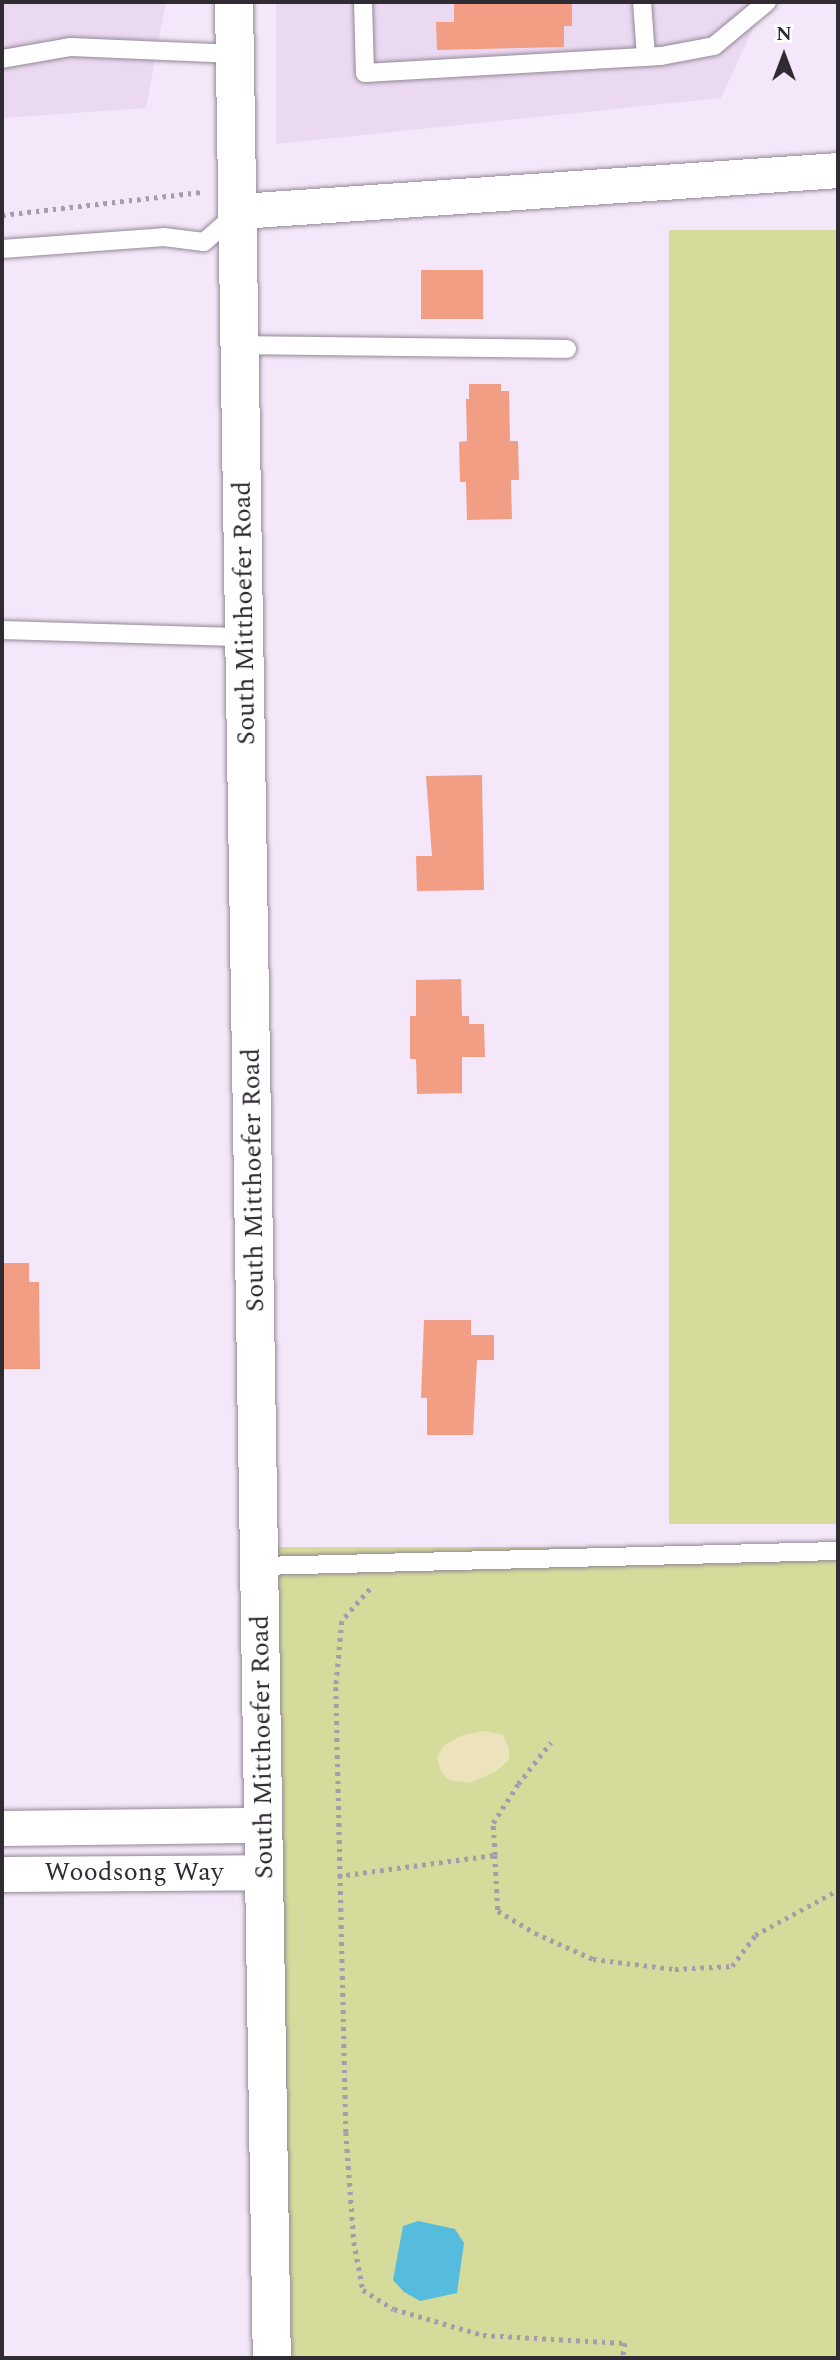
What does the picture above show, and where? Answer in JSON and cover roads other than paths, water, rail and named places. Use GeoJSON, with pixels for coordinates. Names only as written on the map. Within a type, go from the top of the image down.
{"type":"FeatureCollection","features":[{"type":"Feature","properties":{"kind":"main road","name":"South Mitthoefer Road"},"geometry":{"type":"LineString","coordinates":[[234,2],[240,211],[272,2358]]}},
{"type":"Feature","properties":{"kind":"street"},"geometry":{"type":"LineString","coordinates":[[240,211],[838,170]]}},
{"type":"Feature","properties":{"kind":"street","name":"Woodsong Way"},"geometry":{"type":"LineString","coordinates":[[2,1828],[264,1825]]}},
{"type":"Feature","properties":{"kind":"street","name":"Woodsong Way"},"geometry":{"type":"LineString","coordinates":[[2,1874],[265,1872]]}},
{"type":"Feature","properties":{"kind":"lane"},"geometry":{"type":"LineString","coordinates":[[363,2],[365,74],[646,57],[714,46],[767,2]]}},
{"type":"Feature","properties":{"kind":"lane"},"geometry":{"type":"LineString","coordinates":[[642,2],[646,57]]}},
{"type":"Feature","properties":{"kind":"lane"},"geometry":{"type":"LineString","coordinates":[[2,59],[71,47],[236,54]]}},
{"type":"Feature","properties":{"kind":"lane"},"geometry":{"type":"LineString","coordinates":[[2,248],[164,237],[204,242],[240,211]]}},
{"type":"Feature","properties":{"kind":"lane"},"geometry":{"type":"LineString","coordinates":[[241,345],[567,349]]}},
{"type":"Feature","properties":{"kind":"lane"},"geometry":{"type":"LineString","coordinates":[[2,630],[245,637]]}},
{"type":"Feature","properties":{"kind":"lane"},"geometry":{"type":"LineString","coordinates":[[261,1566],[838,1551]]}},
{"type":"Feature","properties":{"kind":"water"},"geometry":{"type":"Polygon","coordinates":[[[418,2221],[455,2229],[464,2243],[457,2293],[420,2301],[404,2292],[393,2280],[403,2226],[418,2221]]]}}]}
